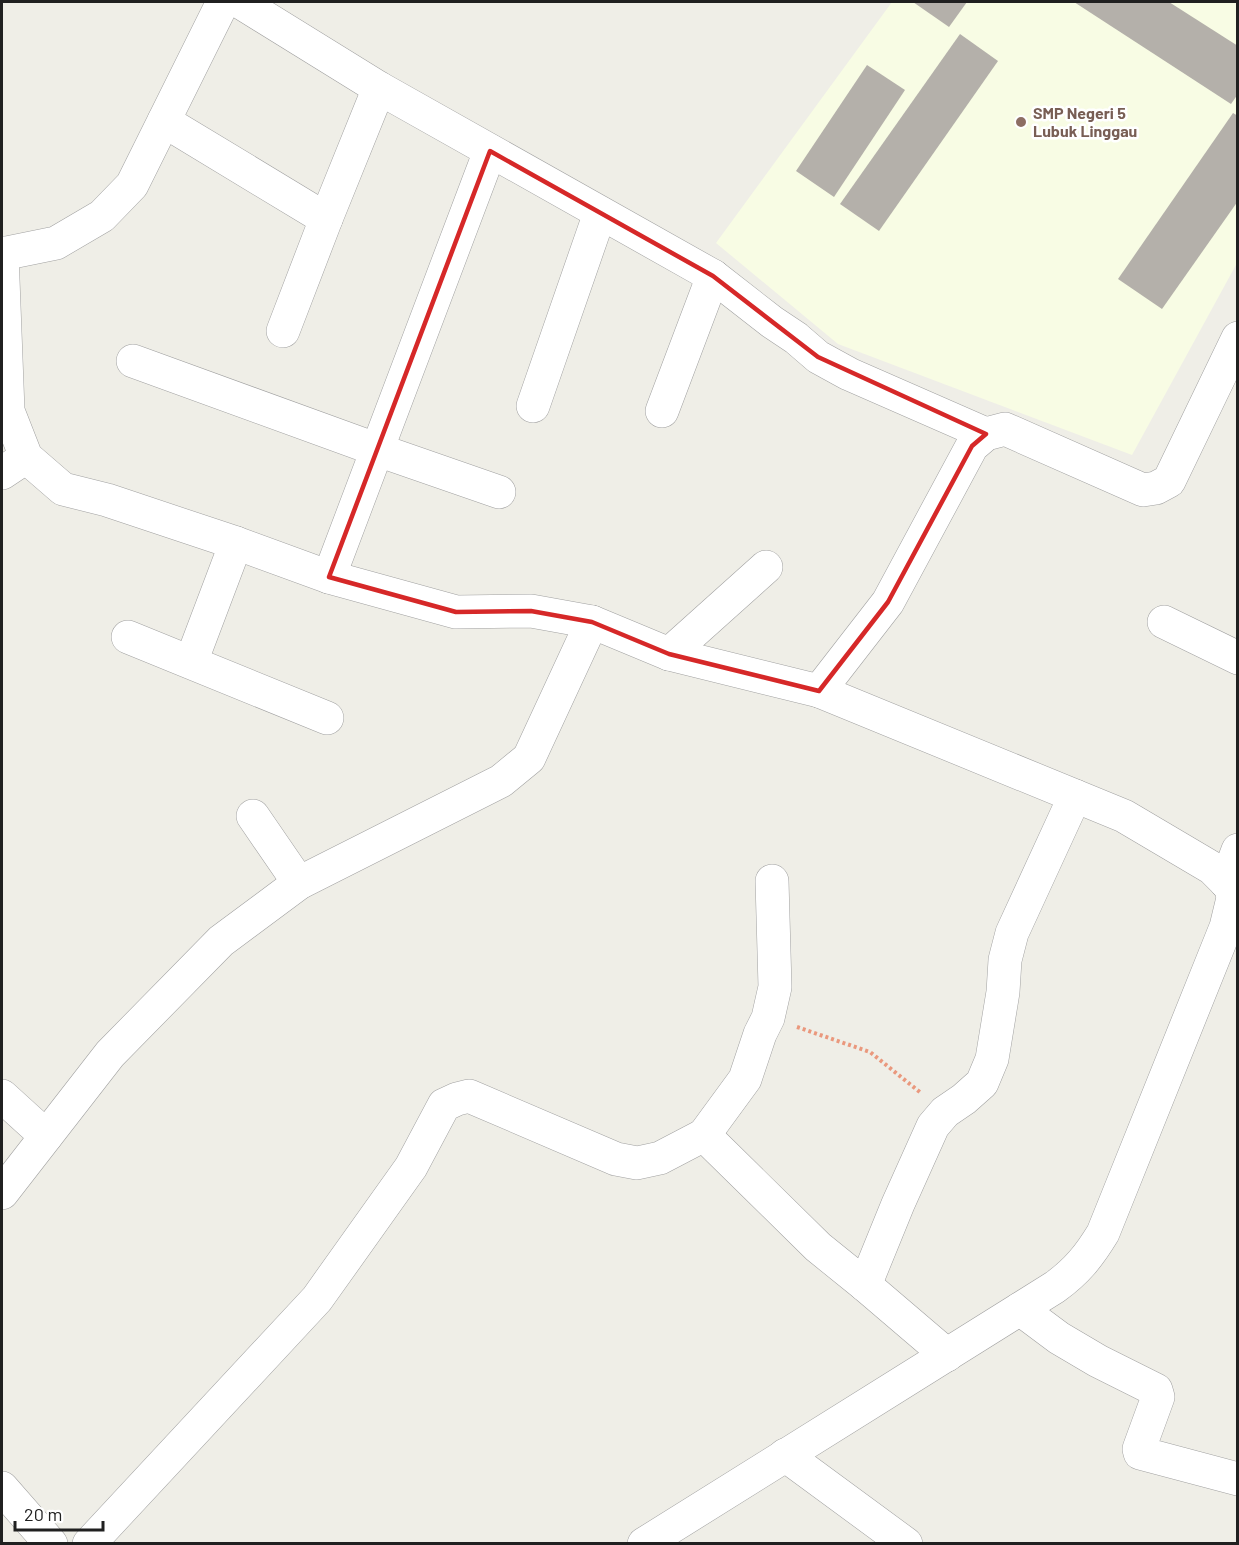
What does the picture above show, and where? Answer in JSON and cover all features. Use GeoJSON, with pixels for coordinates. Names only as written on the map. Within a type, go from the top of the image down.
{"type":"FeatureCollection","features":[{"type":"Feature","properties":{"kind":"street"},"geometry":{"type":"LineString","coordinates":[[223,2],[132,185],[102,216],[56,243],[2,254],[3,331],[14,465],[63,489],[106,500],[236,543],[329,577],[456,612],[531,611],[592,622],[669,654],[819,691],[1124,816],[1212,868],[1231,888],[1232,930],[1103,1233],[1089,1255],[1072,1274],[1055,1287],[644,1544]]}},
{"type":"Feature","properties":{"kind":"street"},"geometry":{"type":"LineString","coordinates":[[240,2],[379,88],[713,276],[818,357],[849,374],[986,434]]}},
{"type":"Feature","properties":{"kind":"street"},"geometry":{"type":"LineString","coordinates":[[283,331],[379,88]]}},
{"type":"Feature","properties":{"kind":"street"},"geometry":{"type":"LineString","coordinates":[[164,121],[326,219]]}},
{"type":"Feature","properties":{"kind":"street"},"geometry":{"type":"LineString","coordinates":[[329,577],[490,151]]}},
{"type":"Feature","properties":{"kind":"street"},"geometry":{"type":"LineString","coordinates":[[533,406],[600,213]]}},
{"type":"Feature","properties":{"kind":"street"},"geometry":{"type":"LineString","coordinates":[[662,411],[713,276]]}},
{"type":"Feature","properties":{"kind":"street"},"geometry":{"type":"LineString","coordinates":[[819,691],[888,602],[972,446],[986,434],[1005,429],[1143,490],[1156,488],[1169,481],[1238,338]]}},
{"type":"Feature","properties":{"kind":"street"},"geometry":{"type":"LineString","coordinates":[[132,361],[499,492]]}},
{"type":"Feature","properties":{"kind":"street"},"geometry":{"type":"LineString","coordinates":[[191,662],[236,543]]}},
{"type":"Feature","properties":{"kind":"street"},"geometry":{"type":"LineString","coordinates":[[669,654],[766,567]]}},
{"type":"Feature","properties":{"kind":"street"},"geometry":{"type":"LineString","coordinates":[[2,1193],[110,1054],[221,941],[299,883],[501,781],[529,758],[592,622]]}},
{"type":"Feature","properties":{"kind":"street"},"geometry":{"type":"LineString","coordinates":[[1164,622],[1238,658]]}},
{"type":"Feature","properties":{"kind":"street"},"geometry":{"type":"LineString","coordinates":[[129,637],[327,718]]}},
{"type":"Feature","properties":{"kind":"street"},"geometry":{"type":"LineString","coordinates":[[865,1285],[933,1126],[945,1112],[982,1083],[992,1059],[1003,992],[1005,960],[1012,933],[1075,796]]}},
{"type":"Feature","properties":{"kind":"street"},"geometry":{"type":"LineString","coordinates":[[253,816],[299,883]]}},
{"type":"Feature","properties":{"kind":"street"},"geometry":{"type":"LineString","coordinates":[[1226,882],[1238,850]]}},
{"type":"Feature","properties":{"kind":"street"},"geometry":{"type":"LineString","coordinates":[[89,1544],[317,1299],[411,1167],[444,1106],[469,1096],[616,1159],[637,1162],[660,1158],[704,1136],[745,1079],[760,1034],[768,1018],[775,987],[772,881]]}},
{"type":"Feature","properties":{"kind":"street"},"geometry":{"type":"LineString","coordinates":[[2,1096],[46,1136]]}},
{"type":"Feature","properties":{"kind":"street"},"geometry":{"type":"LineString","coordinates":[[704,1136],[818,1247],[947,1355]]}},
{"type":"Feature","properties":{"kind":"street"},"geometry":{"type":"LineString","coordinates":[[1020,1309],[1059,1338],[1098,1361],[1156,1390],[1158,1397],[1139,1449],[1140,1453],[1238,1479]]}},
{"type":"Feature","properties":{"kind":"street"},"geometry":{"type":"LineString","coordinates":[[785,1455],[906,1544]]}},
{"type":"Feature","properties":{"kind":"street"},"geometry":{"type":"LineString","coordinates":[[2,1488],[40,1540]]}},
{"type":"Feature","properties":{"kind":"path"},"geometry":{"type":"LineString","coordinates":[[768,1018],[870,1052],[945,1112]]}},
{"type":"Feature","properties":{"kind":"highlighted area"},"geometry":{"type":"Polygon","coordinates":[[[490,151],[713,276],[818,357],[986,434],[972,446],[888,602],[819,691],[669,654],[592,622],[531,611],[456,612],[329,577],[490,151]]]}},
{"type":"Feature","properties":{"kind":"shaded area","name":"SMP Negeri 5 Lubuk Linggau"},"geometry":{"type":"Polygon","coordinates":[[[892,2],[1237,2],[1237,263],[1132,455],[838,344],[716,243],[892,2]]]}},
{"type":"Feature","properties":{"kind":"building"},"geometry":{"type":"Polygon","coordinates":[[[913,2],[967,2],[949,27],[913,2]]]}},
{"type":"Feature","properties":{"kind":"building"},"geometry":{"type":"Polygon","coordinates":[[[1074,2],[1169,2],[1238,46],[1238,94],[1231,104],[1074,2]]]}},
{"type":"Feature","properties":{"kind":"building"},"geometry":{"type":"Polygon","coordinates":[[[960,34],[998,61],[879,231],[840,204],[960,34]]]}},
{"type":"Feature","properties":{"kind":"building"},"geometry":{"type":"Polygon","coordinates":[[[867,65],[905,90],[834,197],[796,171],[867,65]]]}},
{"type":"Feature","properties":{"kind":"building"},"geometry":{"type":"Polygon","coordinates":[[[1233,113],[1238,116],[1238,201],[1162,309],[1118,279],[1233,113]]]}},
{"type":"Feature","properties":{"kind":"place","name":"SMP Negeri 5 Lubuk Linggau"},"geometry":{"type":"Point","coordinates":[1021,122]}}]}
